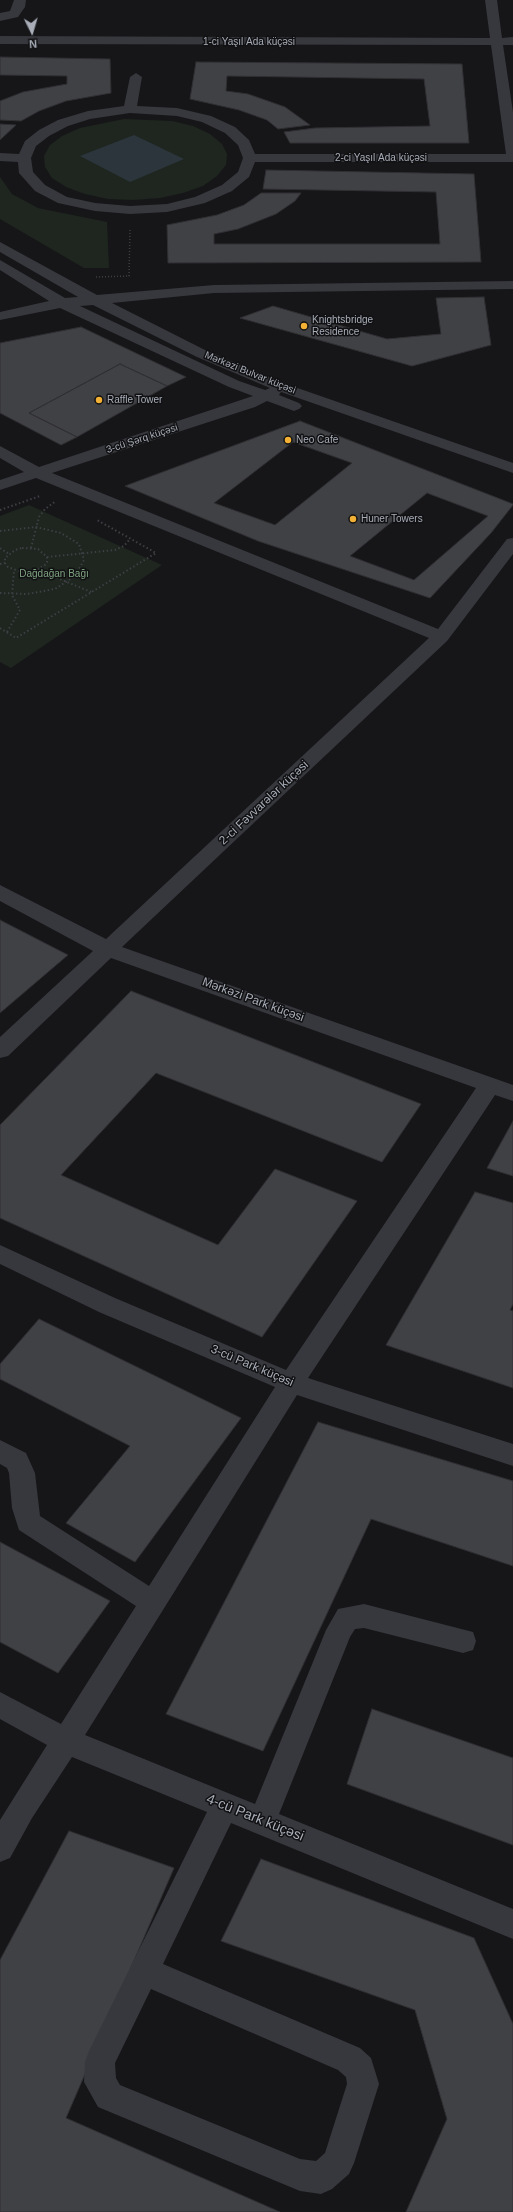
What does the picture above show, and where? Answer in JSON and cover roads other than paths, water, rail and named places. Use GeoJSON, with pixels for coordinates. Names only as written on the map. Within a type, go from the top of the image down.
{"type":"FeatureCollection","features":[{"type":"Feature","properties":{"kind":"street"},"geometry":{"type":"LineString","coordinates":[[0,17],[14,14],[19,7],[20,0]]}},
{"type":"Feature","properties":{"kind":"street"},"geometry":{"type":"LineString","coordinates":[[491,0],[497,42],[508,87],[513,158]]}},
{"type":"Feature","properties":{"kind":"street","name":"1-ci Yaşıl Ada küçəsi"},"geometry":{"type":"LineString","coordinates":[[0,40],[513,41]]}},
{"type":"Feature","properties":{"kind":"street","name":"1-ci Yaşıl Ada küçəsi"},"geometry":{"type":"LineString","coordinates":[[497,42],[513,44]]}},
{"type":"Feature","properties":{"kind":"street"},"geometry":{"type":"LineString","coordinates":[[130,109],[136,77]]}},
{"type":"Feature","properties":{"kind":"street"},"geometry":{"type":"LineString","coordinates":[[130,109],[177,112],[206,119],[230,130],[244,143],[250,158],[244,174],[227,188],[200,200],[167,208],[130,210],[95,207],[58,197],[40,188],[26,173],[24,158],[30,144],[44,132],[63,123],[88,115],[130,109]]}},
{"type":"Feature","properties":{"kind":"street"},"geometry":{"type":"LineString","coordinates":[[0,158],[24,158]]}},
{"type":"Feature","properties":{"kind":"street","name":"2-ci Yaşıl Ada küçəsi"},"geometry":{"type":"LineString","coordinates":[[250,158],[513,158]]}},
{"type":"Feature","properties":{"kind":"street","name":"Mərkəzi Bulvar küçəsi"},"geometry":{"type":"LineString","coordinates":[[0,246],[61,283],[202,354],[281,387],[513,468]]}},
{"type":"Feature","properties":{"kind":"street","name":"Mərkəzi Bulvar küçəsi"},"geometry":{"type":"LineString","coordinates":[[0,264],[62,303],[265,397],[513,481]]}},
{"type":"Feature","properties":{"kind":"street"},"geometry":{"type":"LineString","coordinates":[[0,316],[62,303],[214,288],[513,285]]}},
{"type":"Feature","properties":{"kind":"street","name":"3-cü Şərq küçəsi"},"geometry":{"type":"LineString","coordinates":[[0,485],[250,404],[281,387]]}},
{"type":"Feature","properties":{"kind":"street"},"geometry":{"type":"LineString","coordinates":[[0,451],[37,473],[440,638]]}},
{"type":"Feature","properties":{"kind":"street","name":"2-ci Fəvvarələr küçəsi"},"geometry":{"type":"LineString","coordinates":[[0,1050],[440,638],[513,543]]}},
{"type":"Feature","properties":{"kind":"street","name":"Mərkəzi Park küçəsi"},"geometry":{"type":"LineString","coordinates":[[0,892],[108,950],[234,992],[489,1086],[513,1093]]}},
{"type":"Feature","properties":{"kind":"street"},"geometry":{"type":"LineString","coordinates":[[0,1848],[22,1808],[66,1741],[291,1383],[489,1086]]}},
{"type":"Feature","properties":{"kind":"street","name":"3-cü Park küçəsi"},"geometry":{"type":"LineString","coordinates":[[0,1254],[107,1305],[291,1383],[513,1455]]}},
{"type":"Feature","properties":{"kind":"street"},"geometry":{"type":"LineString","coordinates":[[0,1451],[16,1461],[22,1473],[25,1508],[28,1522],[153,1603]]}},
{"type":"Feature","properties":{"kind":"street"},"geometry":{"type":"LineString","coordinates":[[262,1821],[339,1630],[347,1618],[364,1616],[463,1641]]}},
{"type":"Feature","properties":{"kind":"street","name":"4-cü Park küçəsi"},"geometry":{"type":"LineString","coordinates":[[0,1705],[66,1741],[513,1924]]}},
{"type":"Feature","properties":{"kind":"street"},"geometry":{"type":"LineString","coordinates":[[145,1971],[349,2059],[360,2069],[363,2084],[338,2162],[321,2178],[300,2175],[109,2096],[100,2082],[100,2062],[225,1805]]}},
{"type":"Feature","properties":{"kind":"place","name":"Knightsbridge Residence"},"geometry":{"type":"Point","coordinates":[304,326]}},
{"type":"Feature","properties":{"kind":"place","name":"Raffle Tower"},"geometry":{"type":"Point","coordinates":[99,400]}},
{"type":"Feature","properties":{"kind":"place","name":"Neo Cafe"},"geometry":{"type":"Point","coordinates":[288,440]}},
{"type":"Feature","properties":{"kind":"place","name":"Huner Towers"},"geometry":{"type":"Point","coordinates":[353,519]}},
{"type":"Feature","properties":{"kind":"park label","name":"Dağdağan Bağı"},"geometry":{"type":"Point","coordinates":[54,574]}}]}
